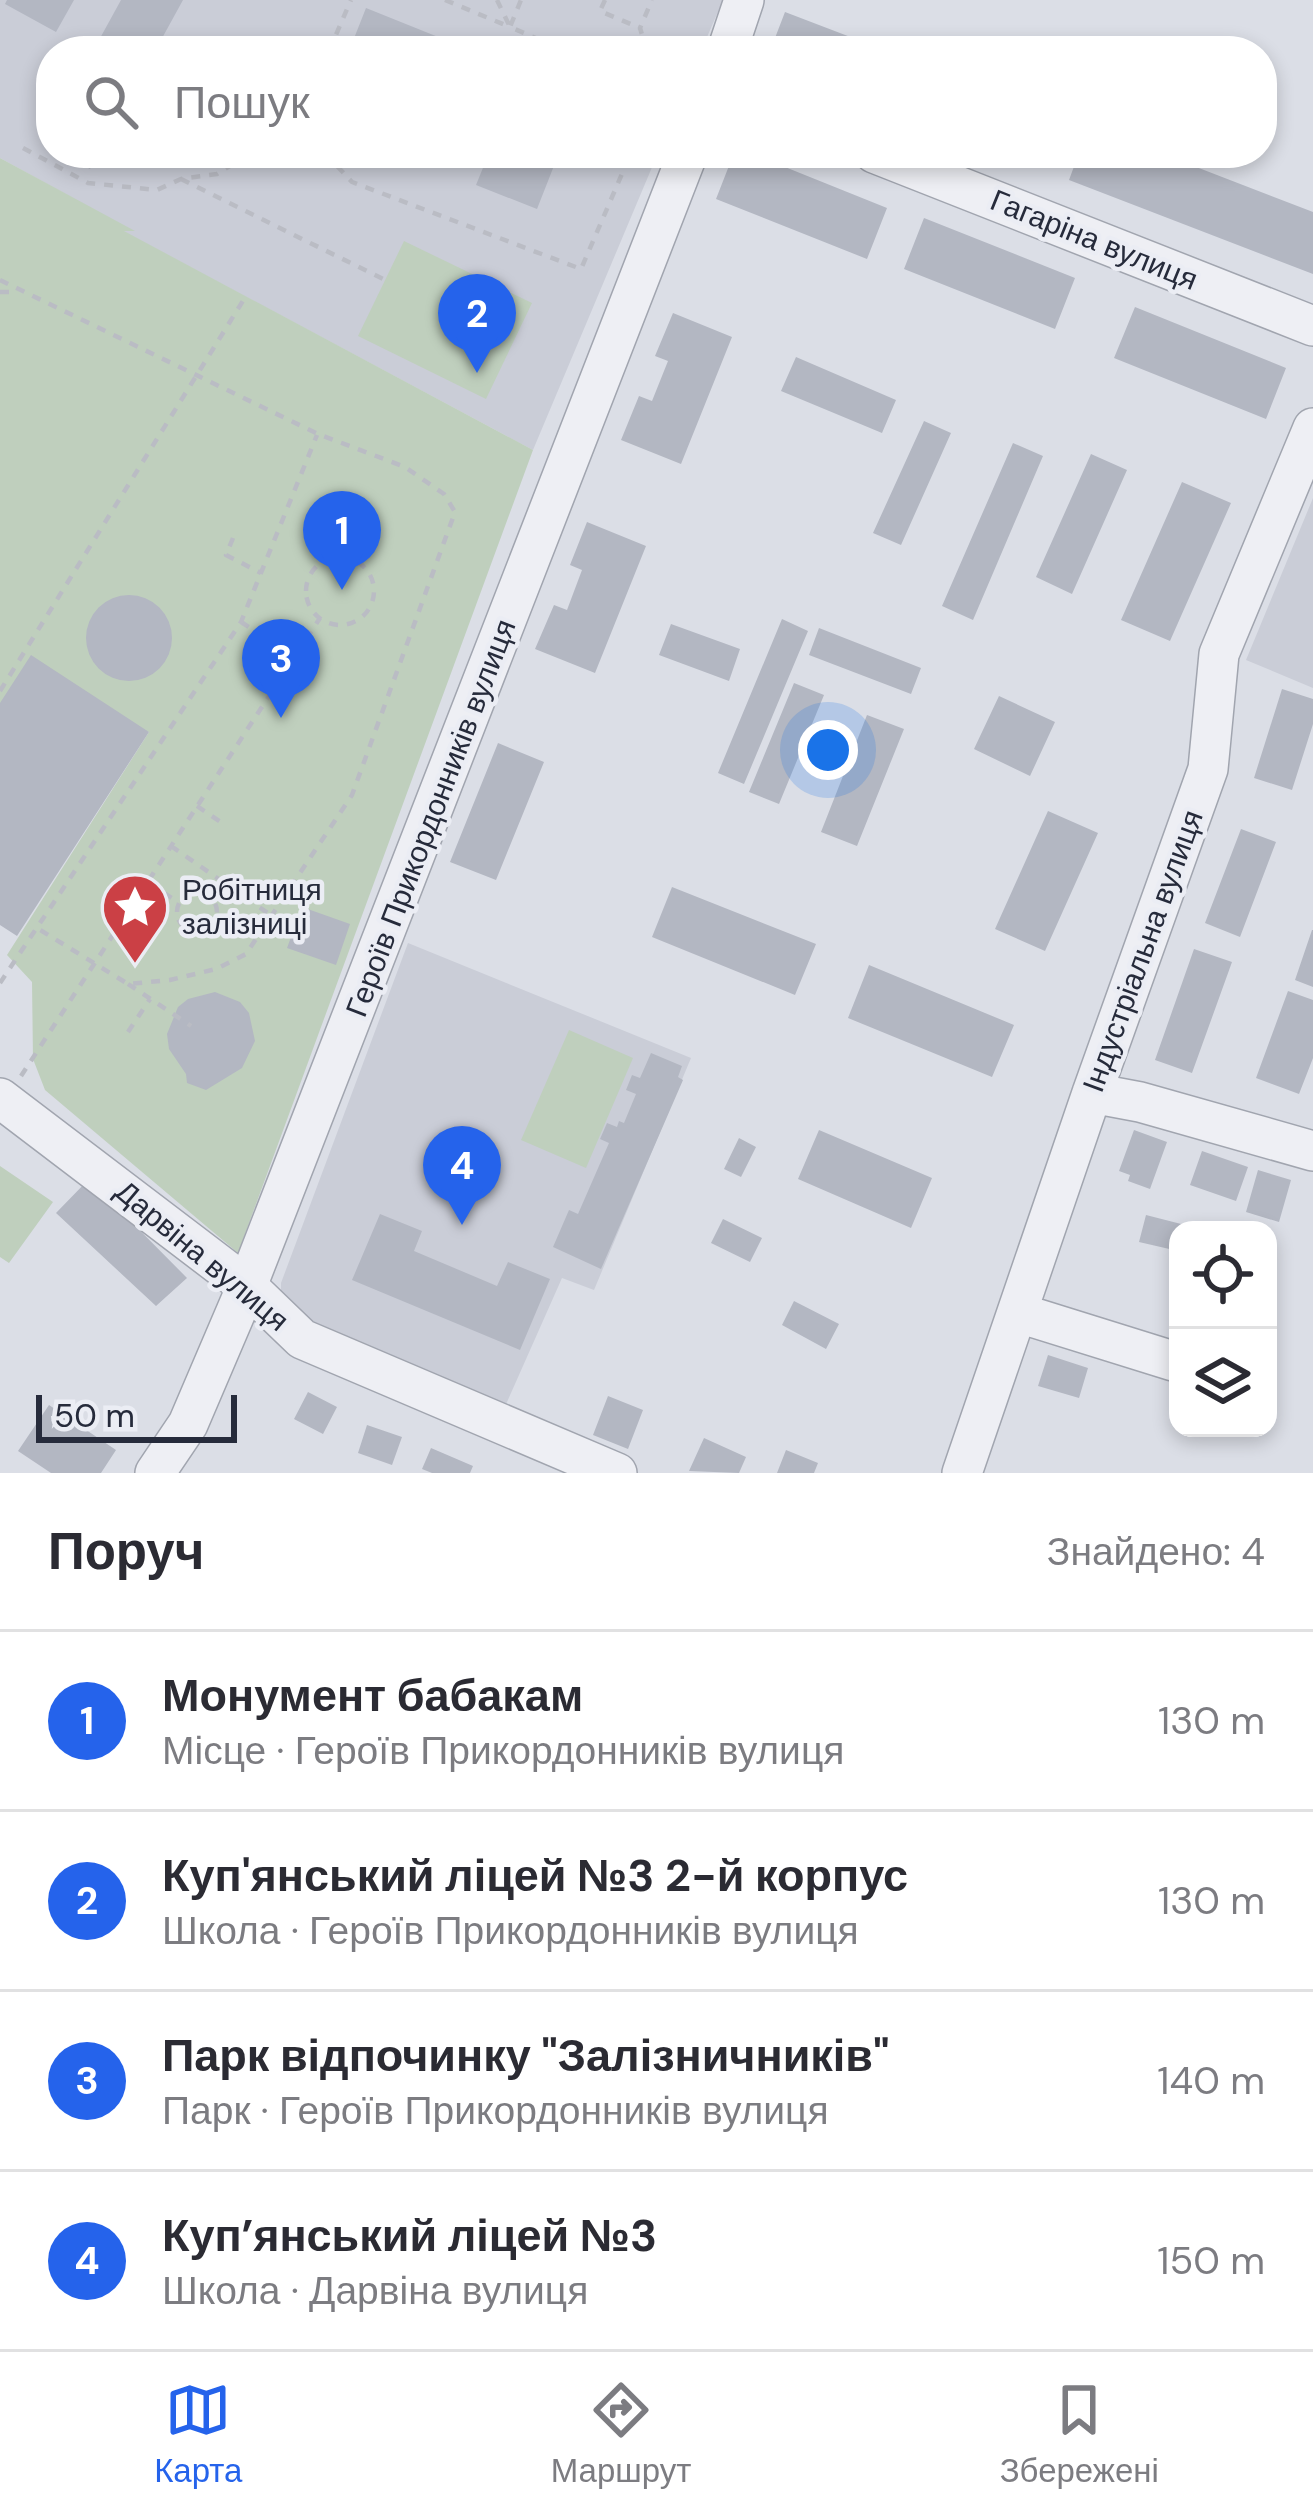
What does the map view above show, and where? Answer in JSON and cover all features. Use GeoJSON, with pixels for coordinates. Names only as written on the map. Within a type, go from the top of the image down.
{"type":"FeatureCollection","features":[{"type":"Feature","properties":{"kind":"street"},"geometry":{"type":"LineString","coordinates":[[732,36],[744,0]]}},
{"type":"Feature","properties":{"kind":"street","name":"Героїв Прикордонників вулиця"},"geometry":{"type":"LineString","coordinates":[[155,1473],[188,1424],[247,1286],[682,168]]}},
{"type":"Feature","properties":{"kind":"street","name":"Гагаріна вулиця"},"geometry":{"type":"LineString","coordinates":[[912,168],[1313,326]]}},
{"type":"Feature","properties":{"kind":"street","name":"Індустріальна вулиця"},"geometry":{"type":"LineString","coordinates":[[962,1473],[1208,769],[1219,654],[1313,428]]}},
{"type":"Feature","properties":{"kind":"street"},"geometry":{"type":"LineString","coordinates":[[1092,1093],[1141,1102],[1313,1151]]}},
{"type":"Feature","properties":{"kind":"street","name":"Дарвіна вулиця"},"geometry":{"type":"LineString","coordinates":[[2,1099],[247,1286],[302,1340],[617,1473]]}},
{"type":"Feature","properties":{"kind":"street"},"geometry":{"type":"LineString","coordinates":[[1019,1312],[1169,1360]]}},
{"type":"Feature","properties":{"kind":"path"},"geometry":{"type":"LineString","coordinates":[[335,36],[351,0]]}},
{"type":"Feature","properties":{"kind":"path"},"geometry":{"type":"LineString","coordinates":[[445,0],[531,36]]}},
{"type":"Feature","properties":{"kind":"path"},"geometry":{"type":"LineString","coordinates":[[497,0],[510,27]]}},
{"type":"Feature","properties":{"kind":"path"},"geometry":{"type":"LineString","coordinates":[[510,27],[521,0]]}},
{"type":"Feature","properties":{"kind":"path"},"geometry":{"type":"LineString","coordinates":[[605,0],[600,11],[640,28]]}},
{"type":"Feature","properties":{"kind":"path"},"geometry":{"type":"LineString","coordinates":[[642,36],[640,28],[652,0]]}},
{"type":"Feature","properties":{"kind":"path"},"geometry":{"type":"LineString","coordinates":[[23,148],[36,155]]}},
{"type":"Feature","properties":{"kind":"path"},"geometry":{"type":"LineString","coordinates":[[60,168],[88,183],[157,190],[228,168]]}},
{"type":"Feature","properties":{"kind":"path"},"geometry":{"type":"LineString","coordinates":[[339,168],[352,182],[581,269],[625,168]]}},
{"type":"Feature","properties":{"kind":"path"},"geometry":{"type":"LineString","coordinates":[[181,179],[385,280]]}},
{"type":"Feature","properties":{"kind":"path"},"geometry":{"type":"LineString","coordinates":[[0,280],[195,377],[425,478],[455,512],[352,795],[246,954],[216,969],[128,984]]}},
{"type":"Feature","properties":{"kind":"path"},"geometry":{"type":"LineString","coordinates":[[0,292],[23,292]]}},
{"type":"Feature","properties":{"kind":"path"},"geometry":{"type":"LineString","coordinates":[[0,691],[246,296]]}},
{"type":"Feature","properties":{"kind":"path"},"geometry":{"type":"LineString","coordinates":[[0,983],[241,622],[318,434]]}},
{"type":"Feature","properties":{"kind":"path"},"geometry":{"type":"LineString","coordinates":[[233,538],[226,555],[261,573]]}},
{"type":"Feature","properties":{"kind":"path"},"geometry":{"type":"LineString","coordinates":[[339,557],[360,564],[372,581],[371,603],[365,613],[346,624],[320,618],[306,593],[312,572],[339,557]]}},
{"type":"Feature","properties":{"kind":"path"},"geometry":{"type":"LineString","coordinates":[[2,1099],[320,618]]}},
{"type":"Feature","properties":{"kind":"path"},"geometry":{"type":"LineString","coordinates":[[241,622],[295,656]]}},
{"type":"Feature","properties":{"kind":"path"},"geometry":{"type":"LineString","coordinates":[[197,806],[225,824]]}},
{"type":"Feature","properties":{"kind":"path"},"geometry":{"type":"LineString","coordinates":[[170,846],[272,916],[296,926]]}},
{"type":"Feature","properties":{"kind":"path"},"geometry":{"type":"LineString","coordinates":[[147,882],[179,903]]}},
{"type":"Feature","properties":{"kind":"path"},"geometry":{"type":"LineString","coordinates":[[188,894],[206,894],[218,909],[215,922],[204,931],[184,928],[177,916],[179,903],[188,894]]}},
{"type":"Feature","properties":{"kind":"path"},"geometry":{"type":"LineString","coordinates":[[37,928],[191,1025]]}},
{"type":"Feature","properties":{"kind":"path"},"geometry":{"type":"LineString","coordinates":[[128,1032],[150,999]]}},
{"type":"Feature","properties":{"kind":"shaded area"},"geometry":{"type":"Polygon","coordinates":[[[0,0],[723,0],[707,36],[36,36],[36,168],[652,168],[533,450],[119,229],[131,230],[0,158],[0,0]]]}},
{"type":"Feature","properties":{"kind":"shaded area"},"geometry":{"type":"Polygon","coordinates":[[[1313,498],[1313,688],[1246,660],[1313,498]]]}},
{"type":"Feature","properties":{"kind":"shaded area"},"geometry":{"type":"Polygon","coordinates":[[[408,943],[691,1058],[594,1290],[562,1278],[503,1411],[295,1318],[281,1292],[408,943]]]}},
{"type":"Feature","properties":{"kind":"green space"},"geometry":{"type":"Polygon","coordinates":[[[0,158],[135,231],[124,231],[533,450],[238,1253],[45,1090],[33,1059],[32,982],[7,955],[149,732],[0,703],[0,158]]]}},
{"type":"Feature","properties":{"kind":"green space"},"geometry":{"type":"Polygon","coordinates":[[[404,241],[532,303],[486,399],[358,336],[404,241]]]}},
{"type":"Feature","properties":{"kind":"green space"},"geometry":{"type":"Polygon","coordinates":[[[569,1030],[633,1058],[586,1168],[521,1140],[569,1030]]]}},
{"type":"Feature","properties":{"kind":"green space"},"geometry":{"type":"Polygon","coordinates":[[[0,1166],[53,1202],[9,1263],[0,1257],[0,1166]]]}},
{"type":"Feature","properties":{"kind":"building"},"geometry":{"type":"Polygon","coordinates":[[[7,0],[74,0],[56,32],[5,4],[7,0]]]}},
{"type":"Feature","properties":{"kind":"building"},"geometry":{"type":"Polygon","coordinates":[[[121,0],[183,0],[163,36],[101,36],[121,0]]]}},
{"type":"Feature","properties":{"kind":"building"},"geometry":{"type":"Polygon","coordinates":[[[366,8],[436,36],[355,36],[366,8]]]}},
{"type":"Feature","properties":{"kind":"building"},"geometry":{"type":"Polygon","coordinates":[[[785,12],[848,36],[776,36],[785,12]]]}},
{"type":"Feature","properties":{"kind":"building"},"geometry":{"type":"Polygon","coordinates":[[[483,168],[553,168],[537,209],[476,185],[483,168]]]}},
{"type":"Feature","properties":{"kind":"building"},"geometry":{"type":"Polygon","coordinates":[[[728,168],[787,168],[887,208],[867,259],[716,199],[728,168]]]}},
{"type":"Feature","properties":{"kind":"building"},"geometry":{"type":"Polygon","coordinates":[[[1073,168],[1199,168],[1313,212],[1313,274],[1069,180],[1073,168]]]}},
{"type":"Feature","properties":{"kind":"building"},"geometry":{"type":"Polygon","coordinates":[[[924,218],[1075,278],[1055,329],[904,269],[924,218]]]}},
{"type":"Feature","properties":{"kind":"building"},"geometry":{"type":"Polygon","coordinates":[[[1135,307],[1286,368],[1266,419],[1114,358],[1135,307]]]}},
{"type":"Feature","properties":{"kind":"building"},"geometry":{"type":"Polygon","coordinates":[[[673,313],[732,337],[681,464],[621,440],[639,396],[652,401],[668,361],[655,356],[673,313]]]}},
{"type":"Feature","properties":{"kind":"building"},"geometry":{"type":"Polygon","coordinates":[[[796,357],[896,400],[882,433],[781,391],[796,357]]]}},
{"type":"Feature","properties":{"kind":"building"},"geometry":{"type":"Polygon","coordinates":[[[924,421],[951,433],[901,545],[873,533],[924,421]]]}},
{"type":"Feature","properties":{"kind":"building"},"geometry":{"type":"Polygon","coordinates":[[[1013,443],[1043,456],[973,620],[942,606],[1013,443]]]}},
{"type":"Feature","properties":{"kind":"building"},"geometry":{"type":"Polygon","coordinates":[[[1091,454],[1127,470],[1072,594],[1036,577],[1091,454]]]}},
{"type":"Feature","properties":{"kind":"building"},"geometry":{"type":"Polygon","coordinates":[[[1182,482],[1231,503],[1170,641],[1121,620],[1182,482]]]}},
{"type":"Feature","properties":{"kind":"building"},"geometry":{"type":"Polygon","coordinates":[[[587,522],[646,546],[595,673],[535,649],[554,605],[567,610],[582,570],[570,565],[587,522]]]}},
{"type":"Feature","properties":{"kind":"building"},"geometry":{"type":"Polygon","coordinates":[[[129,595],[160,607],[172,638],[160,669],[129,681],[98,669],[86,638],[98,607],[129,595]]]}},
{"type":"Feature","properties":{"kind":"building"},"geometry":{"type":"Polygon","coordinates":[[[782,619],[808,631],[744,784],[718,773],[782,619]]]}},
{"type":"Feature","properties":{"kind":"building"},"geometry":{"type":"Polygon","coordinates":[[[671,624],[740,649],[729,681],[659,655],[671,624]]]}},
{"type":"Feature","properties":{"kind":"building"},"geometry":{"type":"Polygon","coordinates":[[[819,628],[921,668],[911,694],[809,655],[819,628]]]}},
{"type":"Feature","properties":{"kind":"building"},"geometry":{"type":"Polygon","coordinates":[[[31,655],[149,732],[17,936],[0,925],[0,703],[31,655]]]}},
{"type":"Feature","properties":{"kind":"building"},"geometry":{"type":"Polygon","coordinates":[[[794,683],[824,695],[779,804],[749,792],[794,683]]]}},
{"type":"Feature","properties":{"kind":"building"},"geometry":{"type":"Polygon","coordinates":[[[1282,689],[1313,699],[1313,724],[1292,790],[1254,778],[1282,689]]]}},
{"type":"Feature","properties":{"kind":"building"},"geometry":{"type":"Polygon","coordinates":[[[999,696],[1055,722],[1030,776],[974,749],[999,696]]]}},
{"type":"Feature","properties":{"kind":"building"},"geometry":{"type":"Polygon","coordinates":[[[867,715],[904,729],[857,846],[821,832],[867,715]]]}},
{"type":"Feature","properties":{"kind":"building"},"geometry":{"type":"Polygon","coordinates":[[[498,743],[544,762],[496,880],[450,862],[498,743]]]}},
{"type":"Feature","properties":{"kind":"building"},"geometry":{"type":"Polygon","coordinates":[[[1048,811],[1098,833],[1045,951],[995,929],[1048,811]]]}},
{"type":"Feature","properties":{"kind":"building"},"geometry":{"type":"Polygon","coordinates":[[[1241,829],[1276,842],[1240,937],[1205,923],[1241,829]]]}},
{"type":"Feature","properties":{"kind":"building"},"geometry":{"type":"Polygon","coordinates":[[[672,887],[816,944],[795,995],[652,937],[672,887]]]}},
{"type":"Feature","properties":{"kind":"building"},"geometry":{"type":"Polygon","coordinates":[[[302,907],[350,924],[336,965],[287,948],[302,907]]]}},
{"type":"Feature","properties":{"kind":"building"},"geometry":{"type":"Polygon","coordinates":[[[1313,930],[1313,987],[1295,980],[1313,930]]]}},
{"type":"Feature","properties":{"kind":"building"},"geometry":{"type":"Polygon","coordinates":[[[1194,949],[1232,962],[1192,1073],[1155,1060],[1194,949]]]}},
{"type":"Feature","properties":{"kind":"building"},"geometry":{"type":"Polygon","coordinates":[[[869,965],[1014,1025],[992,1077],[848,1018],[869,965]]]}},
{"type":"Feature","properties":{"kind":"building"},"geometry":{"type":"Polygon","coordinates":[[[1288,991],[1313,1000],[1313,1058],[1299,1094],[1256,1078],[1288,991]]]}},
{"type":"Feature","properties":{"kind":"building"},"geometry":{"type":"Polygon","coordinates":[[[215,992],[240,1002],[249,1013],[255,1041],[242,1068],[206,1090],[187,1083],[169,1049],[167,1034],[178,1007],[188,999],[215,992]]]}},
{"type":"Feature","properties":{"kind":"building"},"geometry":{"type":"Polygon","coordinates":[[[651,1053],[682,1066],[678,1077],[683,1080],[601,1269],[553,1247],[569,1210],[578,1214],[609,1143],[600,1139],[607,1123],[617,1127],[619,1121],[624,1123],[636,1094],[626,1090],[632,1075],[640,1078],[651,1053]]]}},
{"type":"Feature","properties":{"kind":"building"},"geometry":{"type":"Polygon","coordinates":[[[819,1130],[932,1178],[911,1228],[798,1179],[819,1130]]]}},
{"type":"Feature","properties":{"kind":"building"},"geometry":{"type":"Polygon","coordinates":[[[1134,1130],[1167,1142],[1150,1189],[1128,1181],[1130,1175],[1119,1171],[1134,1130]]]}},
{"type":"Feature","properties":{"kind":"building"},"geometry":{"type":"Polygon","coordinates":[[[739,1138],[756,1147],[741,1177],[724,1169],[739,1138]]]}},
{"type":"Feature","properties":{"kind":"building"},"geometry":{"type":"Polygon","coordinates":[[[1202,1151],[1248,1167],[1236,1201],[1190,1185],[1202,1151]]]}},
{"type":"Feature","properties":{"kind":"building"},"geometry":{"type":"Polygon","coordinates":[[[1258,1170],[1291,1180],[1279,1222],[1246,1212],[1258,1170]]]}},
{"type":"Feature","properties":{"kind":"building"},"geometry":{"type":"Polygon","coordinates":[[[89,1179],[187,1278],[156,1306],[56,1213],[89,1179]]]}},
{"type":"Feature","properties":{"kind":"building"},"geometry":{"type":"Polygon","coordinates":[[[380,1214],[422,1231],[414,1251],[497,1286],[508,1262],[550,1279],[520,1350],[352,1280],[380,1214]]]}},
{"type":"Feature","properties":{"kind":"building"},"geometry":{"type":"Polygon","coordinates":[[[1146,1215],[1169,1221],[1169,1249],[1139,1242],[1146,1215]]]}},
{"type":"Feature","properties":{"kind":"building"},"geometry":{"type":"Polygon","coordinates":[[[723,1219],[762,1238],[750,1262],[711,1243],[723,1219]]]}},
{"type":"Feature","properties":{"kind":"building"},"geometry":{"type":"Polygon","coordinates":[[[794,1301],[839,1324],[826,1349],[782,1325],[794,1301]]]}},
{"type":"Feature","properties":{"kind":"building"},"geometry":{"type":"Polygon","coordinates":[[[1048,1355],[1088,1368],[1079,1398],[1038,1386],[1048,1355]]]}},
{"type":"Feature","properties":{"kind":"building"},"geometry":{"type":"Polygon","coordinates":[[[308,1392],[337,1407],[323,1434],[294,1419],[308,1392]]]}},
{"type":"Feature","properties":{"kind":"building"},"geometry":{"type":"Polygon","coordinates":[[[608,1396],[643,1410],[628,1449],[593,1435],[608,1396]]]}},
{"type":"Feature","properties":{"kind":"building"},"geometry":{"type":"Polygon","coordinates":[[[49,1405],[116,1450],[101,1473],[51,1473],[18,1451],[49,1405]]]}},
{"type":"Feature","properties":{"kind":"building"},"geometry":{"type":"Polygon","coordinates":[[[367,1425],[402,1437],[392,1465],[358,1453],[367,1425]]]}},
{"type":"Feature","properties":{"kind":"building"},"geometry":{"type":"Polygon","coordinates":[[[704,1438],[746,1457],[739,1473],[689,1471],[704,1438]]]}},
{"type":"Feature","properties":{"kind":"building"},"geometry":{"type":"Polygon","coordinates":[[[431,1448],[473,1466],[470,1473],[422,1469],[431,1448]]]}},
{"type":"Feature","properties":{"kind":"building"},"geometry":{"type":"Polygon","coordinates":[[[786,1450],[818,1463],[814,1473],[777,1473],[786,1450]]]}},
{"type":"Feature","properties":{"kind":"place","name":"Куп'янський ліцей №3 2-й корпус"},"geometry":{"type":"Point","coordinates":[477,373]}},
{"type":"Feature","properties":{"kind":"place","name":"Монумент бабакам"},"geometry":{"type":"Point","coordinates":[342,590]}},
{"type":"Feature","properties":{"kind":"place","name":"Парк відпочинку \"Залізничників\""},"geometry":{"type":"Point","coordinates":[281,718]}},
{"type":"Feature","properties":{"kind":"place","name":"Робітниця залізниці"},"geometry":{"type":"Point","coordinates":[135,966]}},
{"type":"Feature","properties":{"kind":"place","name":"Куп’янський ліцей №3"},"geometry":{"type":"Point","coordinates":[462,1225]}}]}
